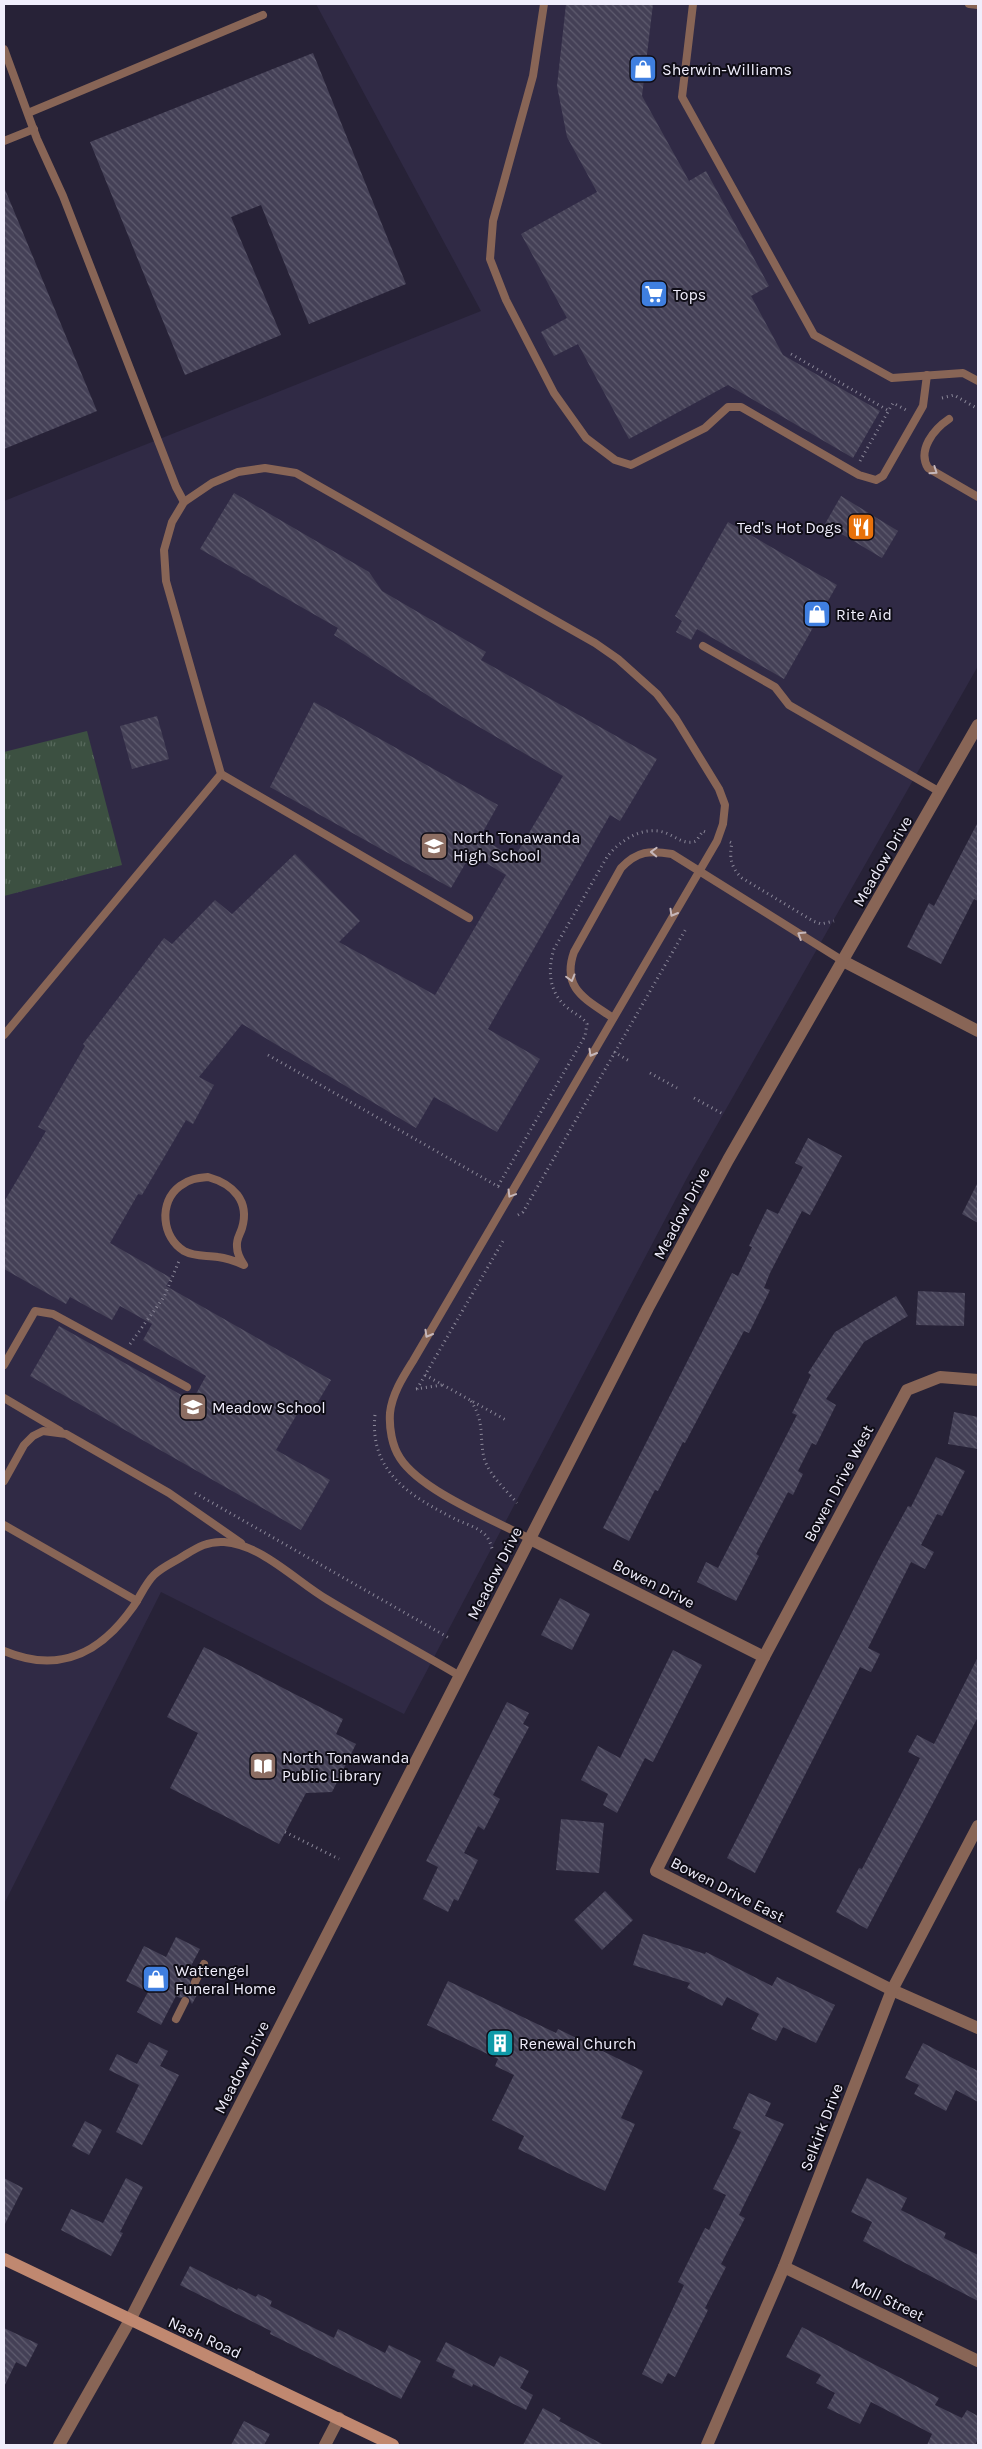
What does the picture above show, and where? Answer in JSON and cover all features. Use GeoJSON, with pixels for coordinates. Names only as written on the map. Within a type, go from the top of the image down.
{"type":"FeatureCollection","features":[{"type":"Feature","properties":{"kind":"main road","name":"Nash Road"},"geometry":{"type":"LineString","coordinates":[[4,2259],[392,2445]]}},
{"type":"Feature","properties":{"kind":"street","name":"Meadow Drive"},"geometry":{"type":"LineString","coordinates":[[59,2445],[130,2320],[648,1308],[704,1204],[978,726]]}},
{"type":"Feature","properties":{"kind":"street"},"geometry":{"type":"LineString","coordinates":[[843,960],[978,1031]]}},
{"type":"Feature","properties":{"kind":"street","name":"Bowen Drive West"},"geometry":{"type":"LineString","coordinates":[[764,1657],[907,1390],[940,1376],[978,1380]]}},
{"type":"Feature","properties":{"kind":"street","name":"Bowen Drive"},"geometry":{"type":"LineString","coordinates":[[530,1539],[764,1657]]}},
{"type":"Feature","properties":{"kind":"street","name":"Bowen Drive East"},"geometry":{"type":"LineString","coordinates":[[764,1657],[656,1871],[892,1990]]}},
{"type":"Feature","properties":{"kind":"street","name":"Selkirk Drive"},"geometry":{"type":"LineString","coordinates":[[707,2445],[784,2267],[892,1990],[978,1826]]}},
{"type":"Feature","properties":{"kind":"street"},"geometry":{"type":"LineString","coordinates":[[892,1990],[978,2028]]}},
{"type":"Feature","properties":{"kind":"street","name":"Moll Street"},"geometry":{"type":"LineString","coordinates":[[784,2267],[978,2361]]}},
{"type":"Feature","properties":{"kind":"street"},"geometry":{"type":"LineString","coordinates":[[325,2445],[339,2418]]}},
{"type":"Feature","properties":{"kind":"lane"},"geometry":{"type":"LineString","coordinates":[[544,4],[533,76],[493,221],[490,259],[502,292],[536,360],[554,393],[586,438],[615,460],[631,465],[705,428],[728,407],[741,407],[859,475],[876,480],[883,476],[923,406],[927,375]]}},
{"type":"Feature","properties":{"kind":"lane"},"geometry":{"type":"LineString","coordinates":[[693,4],[682,97],[814,335],[892,378],[962,373],[978,381]]}},
{"type":"Feature","properties":{"kind":"lane"},"geometry":{"type":"LineString","coordinates":[[969,4],[978,5]]}},
{"type":"Feature","properties":{"kind":"lane"},"geometry":{"type":"LineString","coordinates":[[28,113],[263,15]]}},
{"type":"Feature","properties":{"kind":"lane"},"geometry":{"type":"LineString","coordinates":[[4,49],[34,129],[63,196],[184,502]]}},
{"type":"Feature","properties":{"kind":"lane"},"geometry":{"type":"LineString","coordinates":[[4,141],[34,129]]}},
{"type":"Feature","properties":{"kind":"lane"},"geometry":{"type":"LineString","coordinates":[[949,419],[932,436],[924,450],[924,461],[928,468],[978,497]]}},
{"type":"Feature","properties":{"kind":"lane"},"geometry":{"type":"LineString","coordinates":[[469,918],[221,774],[166,581],[164,550],[172,522],[184,502],[212,483],[238,472],[265,468],[296,473],[603,648],[657,694],[676,719],[719,789],[725,805],[723,824],[717,841],[698,870],[412,1360],[397,1388],[390,1412],[392,1436],[399,1458],[415,1476],[438,1491],[530,1539]]}},
{"type":"Feature","properties":{"kind":"lane"},"geometry":{"type":"LineString","coordinates":[[704,646],[775,687],[789,705],[940,792]]}},
{"type":"Feature","properties":{"kind":"lane"},"geometry":{"type":"LineString","coordinates":[[4,1036],[221,774]]}},
{"type":"Feature","properties":{"kind":"lane"},"geometry":{"type":"LineString","coordinates":[[612,1018],[575,989],[569,977],[569,965],[574,952],[621,868],[631,857],[654,850],[672,854],[843,960]]}},
{"type":"Feature","properties":{"kind":"lane"},"geometry":{"type":"LineString","coordinates":[[208,1177],[224,1182],[237,1193],[243,1205],[244,1219],[237,1248],[244,1265],[229,1259],[195,1255],[184,1250],[173,1241],[166,1226],[165,1210],[170,1197],[179,1186],[192,1178],[208,1177]]}},
{"type":"Feature","properties":{"kind":"lane"},"geometry":{"type":"LineString","coordinates":[[4,1365],[35,1311],[53,1314],[187,1387]]}},
{"type":"Feature","properties":{"kind":"lane"},"geometry":{"type":"LineString","coordinates":[[4,1398],[169,1493],[248,1548],[297,1577],[326,1599],[460,1676]]}},
{"type":"Feature","properties":{"kind":"lane"},"geometry":{"type":"LineString","coordinates":[[4,1481],[24,1445],[33,1436],[43,1432],[66,1434]]}},
{"type":"Feature","properties":{"kind":"lane"},"geometry":{"type":"LineString","coordinates":[[4,1525],[137,1601]]}},
{"type":"Feature","properties":{"kind":"lane"},"geometry":{"type":"LineString","coordinates":[[4,1651],[21,1658],[39,1661],[78,1657],[95,1647],[118,1627],[154,1575],[202,1544],[226,1542],[248,1548]]}},
{"type":"Feature","properties":{"kind":"lane"},"geometry":{"type":"LineString","coordinates":[[195,1982],[204,1964]]}},
{"type":"Feature","properties":{"kind":"lane"},"geometry":{"type":"LineString","coordinates":[[176,2019],[185,2000]]}},
{"type":"Feature","properties":{"kind":"path"},"geometry":{"type":"LineString","coordinates":[[791,354],[889,411]]}},
{"type":"Feature","properties":{"kind":"path"},"geometry":{"type":"LineString","coordinates":[[942,398],[954,394],[978,409]]}},
{"type":"Feature","properties":{"kind":"path"},"geometry":{"type":"LineString","coordinates":[[860,462],[893,403],[910,412]]}},
{"type":"Feature","properties":{"kind":"path"},"geometry":{"type":"LineString","coordinates":[[729,842],[732,843],[730,855],[733,867],[742,878],[813,921],[821,924],[834,920]]}},
{"type":"Feature","properties":{"kind":"path"},"geometry":{"type":"LineString","coordinates":[[518,1215],[522,1212],[688,927]]}},
{"type":"Feature","properties":{"kind":"path"},"geometry":{"type":"LineString","coordinates":[[609,1049],[631,1062]]}},
{"type":"Feature","properties":{"kind":"path"},"geometry":{"type":"LineString","coordinates":[[268,1055],[502,1188]]}},
{"type":"Feature","properties":{"kind":"path"},"geometry":{"type":"LineString","coordinates":[[650,1073],[677,1088]]}},
{"type":"Feature","properties":{"kind":"path"},"geometry":{"type":"LineString","coordinates":[[694,1098],[723,1114]]}},
{"type":"Feature","properties":{"kind":"path"},"geometry":{"type":"LineString","coordinates":[[417,1389],[503,1241]]}},
{"type":"Feature","properties":{"kind":"path"},"geometry":{"type":"LineString","coordinates":[[124,1352],[164,1297],[184,1250]]}},
{"type":"Feature","properties":{"kind":"path"},"geometry":{"type":"LineString","coordinates":[[425,1375],[506,1420]]}},
{"type":"Feature","properties":{"kind":"path"},"geometry":{"type":"LineString","coordinates":[[412,1387],[417,1389],[442,1384]]}},
{"type":"Feature","properties":{"kind":"path"},"geometry":{"type":"LineString","coordinates":[[471,1401],[479,1415],[484,1458],[487,1465],[517,1503]]}},
{"type":"Feature","properties":{"kind":"path"},"geometry":{"type":"LineString","coordinates":[[192,1491],[449,1638]]}},
{"type":"Feature","properties":{"kind":"path"},"geometry":{"type":"LineString","coordinates":[[285,1832],[339,1859]]}},
{"type":"Feature","properties":{"kind":"shaded area"},"geometry":{"type":"Polygon","coordinates":[[[316,4],[978,4],[978,666],[688,1176],[404,1714],[161,1592],[4,1904],[4,501],[481,311],[316,4]]]}},
{"type":"Feature","properties":{"kind":"green space"},"geometry":{"type":"Polygon","coordinates":[[[87,731],[122,865],[4,896],[4,752],[87,731]]]}},
{"type":"Feature","properties":{"kind":"building","name":"Tops"},"geometry":{"type":"Polygon","coordinates":[[[566,4],[653,4],[642,96],[689,181],[706,171],[769,286],[751,296],[783,355],[880,411],[853,458],[728,385],[629,439],[578,344],[554,356],[541,332],[567,318],[521,234],[597,192],[567,137],[557,86],[566,4]]]}},
{"type":"Feature","properties":{"kind":"building"},"geometry":{"type":"Polygon","coordinates":[[[313,53],[406,284],[309,324],[261,205],[231,217],[281,335],[185,375],[90,142],[313,53]]]}},
{"type":"Feature","properties":{"kind":"building"},"geometry":{"type":"Polygon","coordinates":[[[4,187],[97,411],[4,449],[4,187]]]}},
{"type":"Feature","properties":{"kind":"building","name":"North Tonawanda High School"},"geometry":{"type":"Polygon","coordinates":[[[234,493],[369,572],[382,591],[486,652],[481,660],[657,759],[620,821],[610,815],[488,1029],[540,1059],[497,1132],[434,1097],[416,1128],[242,1024],[199,1077],[214,1085],[193,1124],[186,1120],[142,1195],[138,1194],[110,1243],[171,1278],[166,1286],[331,1380],[313,1410],[303,1404],[276,1450],[330,1480],[301,1530],[30,1376],[59,1326],[192,1401],[206,1376],[143,1340],[152,1324],[120,1306],[112,1320],[70,1297],[66,1304],[4,1269],[4,1202],[46,1131],[38,1127],[85,1046],[83,1044],[164,938],[172,944],[215,900],[232,914],[295,854],[360,921],[339,942],[435,995],[506,875],[471,854],[451,888],[270,787],[314,702],[498,805],[480,837],[514,858],[563,776],[452,711],[334,635],[338,628],[200,549],[234,493]]]}},
{"type":"Feature","properties":{"kind":"building","name":"Ted's Hot Dogs"},"geometry":{"type":"Polygon","coordinates":[[[841,496],[898,531],[882,558],[825,524],[841,496]]]}},
{"type":"Feature","properties":{"kind":"building"},"geometry":{"type":"Polygon","coordinates":[[[728,522],[837,585],[784,679],[697,629],[691,640],[676,632],[682,621],[675,616],[728,522]]]}},
{"type":"Feature","properties":{"kind":"building"},"geometry":{"type":"Polygon","coordinates":[[[157,716],[169,759],[132,769],[120,726],[157,716]]]}},
{"type":"Feature","properties":{"kind":"building"},"geometry":{"type":"Polygon","coordinates":[[[978,822],[978,901],[974,899],[941,964],[907,947],[929,903],[934,906],[978,822]]]}},
{"type":"Feature","properties":{"kind":"building"},"geometry":{"type":"Polygon","coordinates":[[[808,1138],[842,1156],[810,1215],[802,1211],[770,1273],[764,1288],[770,1290],[749,1333],[744,1331],[685,1443],[683,1442],[658,1491],[655,1490],[629,1541],[603,1528],[732,1273],[738,1276],[752,1247],[749,1246],[767,1209],[778,1214],[803,1167],[795,1163],[808,1138]]]}},
{"type":"Feature","properties":{"kind":"building"},"geometry":{"type":"Polygon","coordinates":[[[978,1182],[978,1223],[962,1214],[978,1182]]]}},
{"type":"Feature","properties":{"kind":"building"},"geometry":{"type":"Polygon","coordinates":[[[918,1291],[965,1293],[964,1326],[916,1325],[918,1291]]]}},
{"type":"Feature","properties":{"kind":"building"},"geometry":{"type":"Polygon","coordinates":[[[896,1296],[908,1316],[864,1342],[826,1399],[836,1405],[816,1445],[812,1443],[798,1471],[803,1474],[793,1495],[788,1492],[756,1554],[759,1556],[736,1601],[697,1582],[706,1562],[718,1568],[797,1415],[792,1413],[811,1375],[808,1373],[835,1332],[896,1296]]]}},
{"type":"Feature","properties":{"kind":"building"},"geometry":{"type":"Polygon","coordinates":[[[954,1412],[978,1417],[978,1449],[948,1444],[954,1412]]]}},
{"type":"Feature","properties":{"kind":"building"},"geometry":{"type":"Polygon","coordinates":[[[936,1457],[965,1471],[942,1516],[937,1514],[921,1545],[934,1552],[925,1569],[911,1562],[868,1648],[880,1654],[871,1672],[860,1667],[755,1873],[727,1858],[880,1557],[908,1506],[911,1507],[936,1457]]]}},
{"type":"Feature","properties":{"kind":"building"},"geometry":{"type":"Polygon","coordinates":[[[560,1598],[590,1614],[572,1650],[541,1635],[560,1598]]]}},
{"type":"Feature","properties":{"kind":"building","name":"North Tonawanda Public Library"},"geometry":{"type":"Polygon","coordinates":[[[204,1647],[343,1719],[336,1734],[356,1744],[332,1792],[306,1793],[279,1844],[170,1788],[198,1733],[167,1717],[204,1647]]]}},
{"type":"Feature","properties":{"kind":"building"},"geometry":{"type":"Polygon","coordinates":[[[673,1650],[702,1665],[653,1762],[645,1758],[617,1813],[603,1805],[608,1794],[581,1780],[598,1746],[620,1758],[673,1650]]]}},
{"type":"Feature","properties":{"kind":"building"},"geometry":{"type":"Polygon","coordinates":[[[978,1657],[978,1717],[867,1929],[836,1912],[859,1868],[862,1869],[920,1758],[908,1752],[917,1735],[934,1744],[978,1657]]]}},
{"type":"Feature","properties":{"kind":"building"},"geometry":{"type":"Polygon","coordinates":[[[507,1702],[529,1713],[523,1724],[529,1727],[493,1795],[500,1799],[484,1830],[478,1826],[464,1853],[478,1860],[458,1901],[454,1899],[448,1912],[423,1899],[438,1867],[426,1861],[507,1702]]]}},
{"type":"Feature","properties":{"kind":"building"},"geometry":{"type":"Polygon","coordinates":[[[561,1819],[604,1823],[599,1873],[556,1870],[561,1819]]]}},
{"type":"Feature","properties":{"kind":"building"},"geometry":{"type":"Polygon","coordinates":[[[605,1891],[633,1920],[602,1950],[574,1920],[605,1891]]]}},
{"type":"Feature","properties":{"kind":"building"},"geometry":{"type":"Polygon","coordinates":[[[643,1934],[705,1954],[706,1952],[772,1986],[777,1977],[835,2005],[816,2043],[783,2027],[776,2041],[751,2029],[759,2014],[727,1997],[722,2006],[687,1988],[690,1983],[633,1965],[643,1934]]]}},
{"type":"Feature","properties":{"kind":"building","name":"Wattengel Funeral Home"},"geometry":{"type":"Polygon","coordinates":[[[176,1937],[200,1949],[185,1977],[190,1980],[192,1987],[202,1986],[192,2004],[188,1996],[180,1998],[176,1996],[161,2025],[137,2012],[148,1992],[126,1981],[144,1946],[166,1957],[176,1937]]]}},
{"type":"Feature","properties":{"kind":"building"},"geometry":{"type":"Polygon","coordinates":[[[448,1981],[556,2033],[558,2029],[643,2071],[621,2118],[635,2124],[605,2191],[518,2149],[524,2136],[492,2120],[514,2075],[495,2066],[498,2059],[427,2025],[448,1981]]]}},
{"type":"Feature","properties":{"kind":"building"},"geometry":{"type":"Polygon","coordinates":[[[149,2042],[168,2051],[160,2066],[179,2075],[142,2145],[116,2132],[139,2085],[109,2070],[117,2054],[137,2064],[149,2042]]]}},
{"type":"Feature","properties":{"kind":"building"},"geometry":{"type":"Polygon","coordinates":[[[923,2043],[978,2071],[978,2102],[956,2090],[946,2111],[914,2094],[919,2085],[905,2078],[923,2043]]]}},
{"type":"Feature","properties":{"kind":"building"},"geometry":{"type":"Polygon","coordinates":[[[749,2093],[771,2103],[765,2116],[784,2124],[739,2215],[745,2218],[721,2264],[726,2267],[705,2308],[708,2310],[675,2377],[668,2373],[662,2384],[642,2374],[684,2285],[678,2282],[705,2228],[709,2230],[726,2195],[713,2189],[741,2132],[733,2128],[749,2093]]]}},
{"type":"Feature","properties":{"kind":"building"},"geometry":{"type":"Polygon","coordinates":[[[85,2121],[102,2130],[89,2155],[72,2146],[85,2121]]]}},
{"type":"Feature","properties":{"kind":"building"},"geometry":{"type":"Polygon","coordinates":[[[4,2178],[23,2188],[4,2226],[4,2178]]]}},
{"type":"Feature","properties":{"kind":"building"},"geometry":{"type":"Polygon","coordinates":[[[126,2178],[143,2187],[120,2232],[123,2233],[111,2256],[61,2230],[71,2209],[103,2223],[126,2178]]]}},
{"type":"Feature","properties":{"kind":"building"},"geometry":{"type":"Polygon","coordinates":[[[867,2178],[907,2198],[901,2210],[946,2233],[944,2238],[978,2255],[978,2301],[863,2241],[872,2222],[851,2212],[867,2178]]]}},
{"type":"Feature","properties":{"kind":"building"},"geometry":{"type":"Polygon","coordinates":[[[190,2266],[237,2290],[238,2288],[256,2297],[258,2294],[272,2301],[270,2306],[334,2338],[338,2329],[385,2353],[389,2345],[421,2361],[401,2399],[270,2334],[271,2331],[180,2285],[190,2266]]]}},
{"type":"Feature","properties":{"kind":"building"},"geometry":{"type":"Polygon","coordinates":[[[802,2327],[939,2398],[935,2405],[962,2418],[967,2410],[978,2416],[978,2439],[975,2445],[927,2445],[932,2434],[871,2402],[860,2424],[827,2408],[835,2393],[816,2383],[821,2375],[786,2357],[802,2327]]]}},
{"type":"Feature","properties":{"kind":"building"},"geometry":{"type":"Polygon","coordinates":[[[4,2328],[38,2344],[26,2367],[16,2362],[4,2387],[4,2328]]]}},
{"type":"Feature","properties":{"kind":"building"},"geometry":{"type":"Polygon","coordinates":[[[446,2342],[494,2367],[500,2356],[529,2371],[520,2388],[533,2395],[526,2410],[473,2384],[472,2387],[452,2377],[455,2370],[436,2361],[446,2342]]]}},
{"type":"Feature","properties":{"kind":"building"},"geometry":{"type":"Polygon","coordinates":[[[543,2408],[561,2418],[559,2421],[604,2445],[523,2445],[543,2408]]]}},
{"type":"Feature","properties":{"kind":"building"},"geometry":{"type":"Polygon","coordinates":[[[244,2421],[270,2434],[264,2445],[231,2445],[244,2421]]]}},
{"type":"Feature","properties":{"kind":"place","name":"Sherwin-Williams"},"geometry":{"type":"Point","coordinates":[643,69]}},
{"type":"Feature","properties":{"kind":"place","name":"Tops"},"geometry":{"type":"Point","coordinates":[654,294]}},
{"type":"Feature","properties":{"kind":"place","name":"Ted's Hot Dogs"},"geometry":{"type":"Point","coordinates":[861,527]}},
{"type":"Feature","properties":{"kind":"place","name":"Rite Aid"},"geometry":{"type":"Point","coordinates":[817,614]}},
{"type":"Feature","properties":{"kind":"place","name":"North Tonawanda High School"},"geometry":{"type":"Point","coordinates":[434,846]}},
{"type":"Feature","properties":{"kind":"place","name":"Meadow School"},"geometry":{"type":"Point","coordinates":[193,1407]}},
{"type":"Feature","properties":{"kind":"place","name":"North Tonawanda Public Library"},"geometry":{"type":"Point","coordinates":[263,1766]}},
{"type":"Feature","properties":{"kind":"place","name":"Wattengel Funeral Home"},"geometry":{"type":"Point","coordinates":[156,1979]}},
{"type":"Feature","properties":{"kind":"place","name":"Renewal Church"},"geometry":{"type":"Point","coordinates":[500,2043]}}]}
